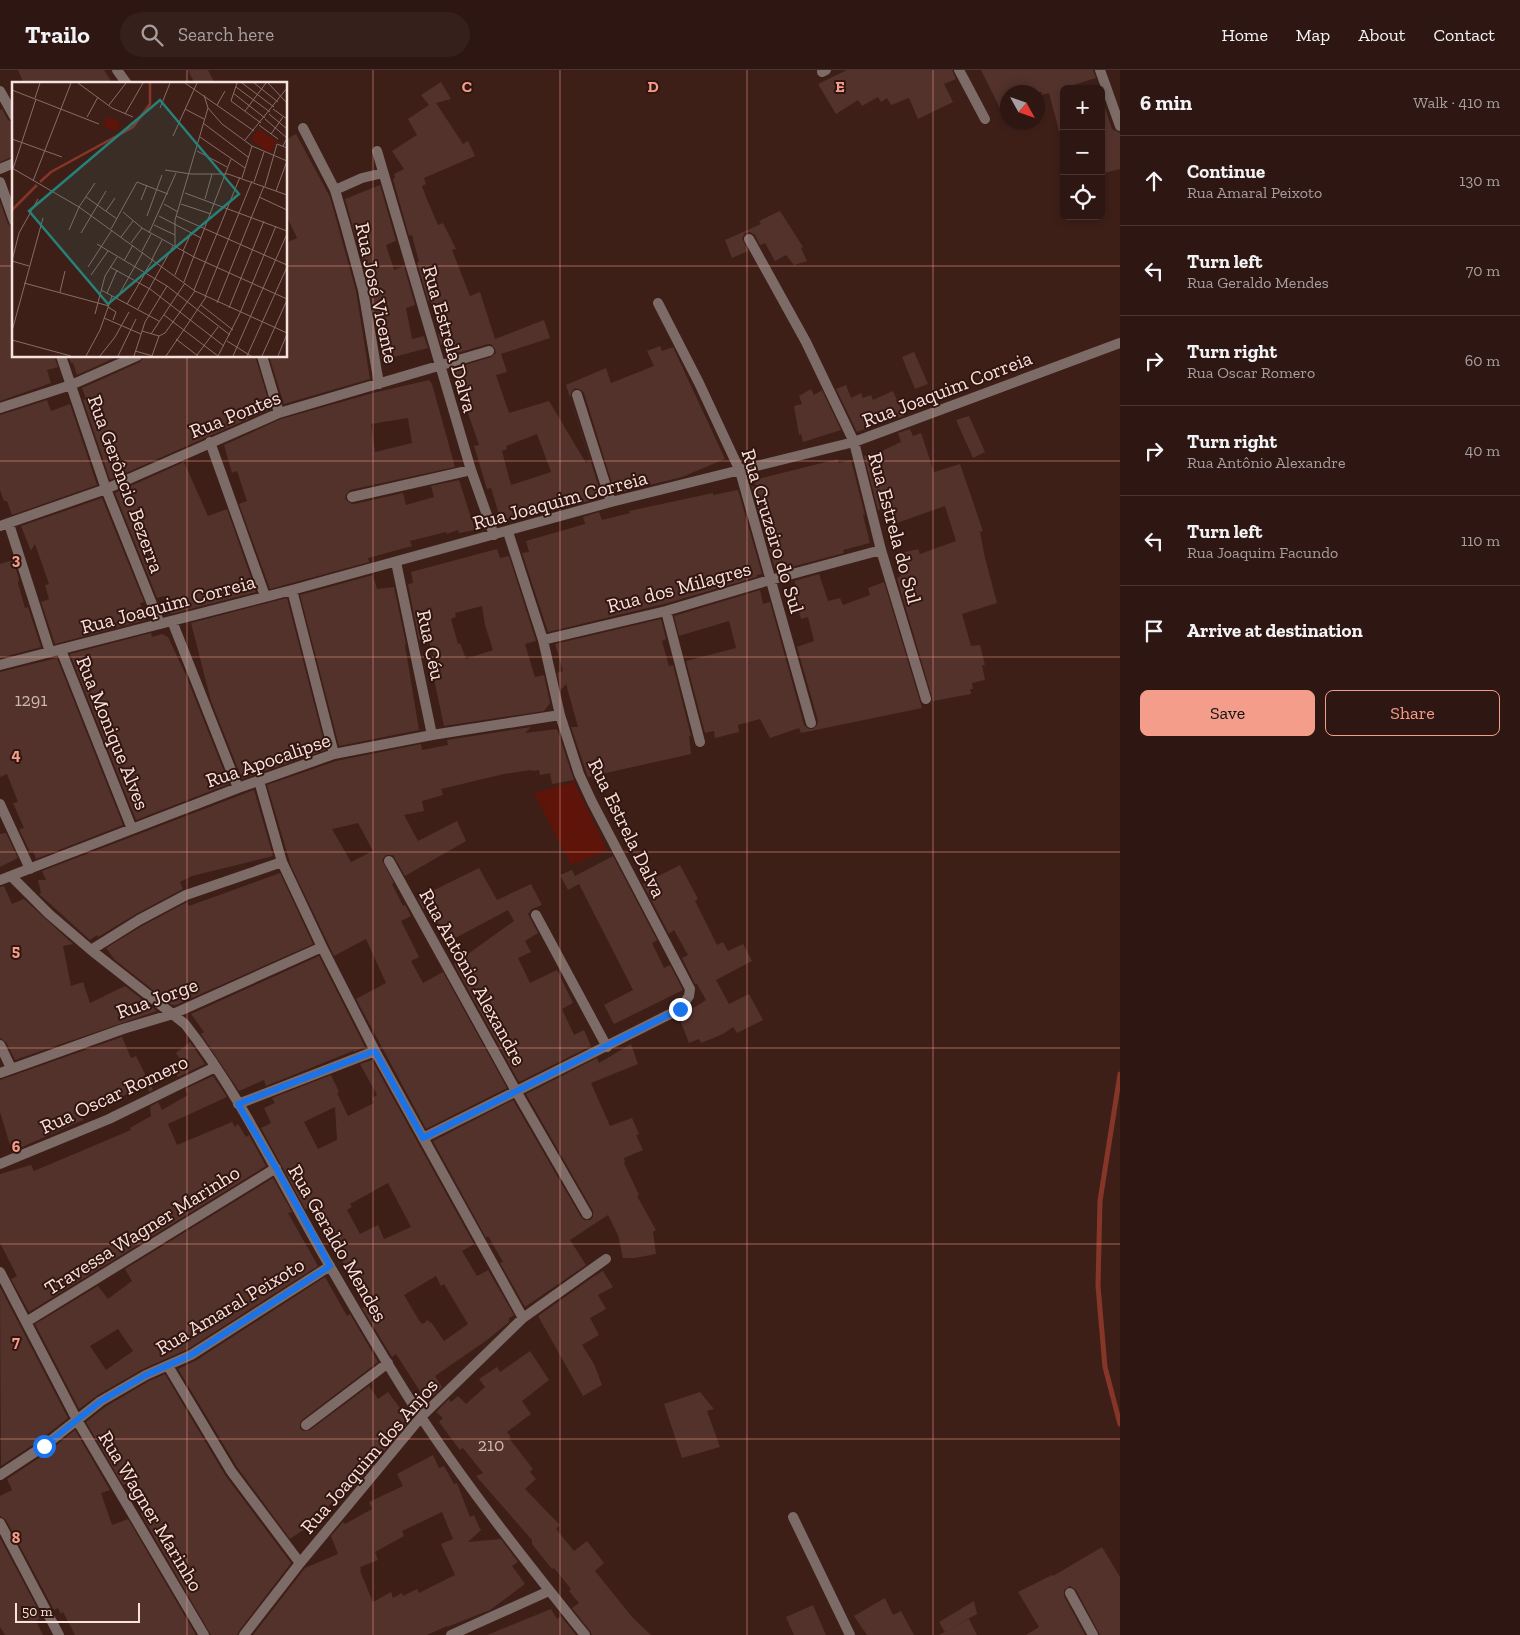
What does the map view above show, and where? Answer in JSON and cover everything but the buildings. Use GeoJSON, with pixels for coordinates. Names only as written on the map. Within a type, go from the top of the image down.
{"type":"FeatureCollection","features":[{"type":"Feature","properties":{"kind":"street"},"geometry":{"type":"LineString","coordinates":[[117,70],[126,82]]}},
{"type":"Feature","properties":{"kind":"street"},"geometry":{"type":"LineString","coordinates":[[959,70],[985,119]]}},
{"type":"Feature","properties":{"kind":"street"},"geometry":{"type":"LineString","coordinates":[[1100,70],[1120,126]]}},
{"type":"Feature","properties":{"kind":"street"},"geometry":{"type":"LineString","coordinates":[[0,91],[12,112]]}},
{"type":"Feature","properties":{"kind":"street","name":"Rua José Vicente"},"geometry":{"type":"LineString","coordinates":[[303,128],[335,190],[363,290],[379,384]]}},
{"type":"Feature","properties":{"kind":"street","name":"Rua Estrela Dalva"},"geometry":{"type":"LineString","coordinates":[[376,151],[470,470],[494,535]]}},
{"type":"Feature","properties":{"kind":"street"},"geometry":{"type":"LineString","coordinates":[[0,169],[12,164]]}},
{"type":"Feature","properties":{"kind":"street"},"geometry":{"type":"LineString","coordinates":[[335,190],[362,178],[383,173]]}},
{"type":"Feature","properties":{"kind":"street"},"geometry":{"type":"LineString","coordinates":[[0,182],[12,215]]}},
{"type":"Feature","properties":{"kind":"street","name":"Rua Estrela do Sul"},"geometry":{"type":"LineString","coordinates":[[749,239],[806,342],[854,442],[881,550],[926,699]]}},
{"type":"Feature","properties":{"kind":"street","name":"Rua Cruzeiro do Sul"},"geometry":{"type":"LineString","coordinates":[[658,302],[699,383],[740,472],[811,723]]}},
{"type":"Feature","properties":{"kind":"street","name":"Rua Joaquim Correia"},"geometry":{"type":"LineString","coordinates":[[0,665],[292,590],[508,532],[611,502],[740,472],[854,442],[1120,343]]}},
{"type":"Feature","properties":{"kind":"street","name":"Rua Pontes"},"geometry":{"type":"LineString","coordinates":[[2,525],[106,489],[279,413],[489,351]]}},
{"type":"Feature","properties":{"kind":"street","name":"Rua Gerôncio Bezerra"},"geometry":{"type":"LineString","coordinates":[[62,358],[106,489],[160,624]]}},
{"type":"Feature","properties":{"kind":"street"},"geometry":{"type":"LineString","coordinates":[[0,408],[71,385],[132,358]]}},
{"type":"Feature","properties":{"kind":"street"},"geometry":{"type":"LineString","coordinates":[[263,358],[279,413]]}},
{"type":"Feature","properties":{"kind":"street"},"geometry":{"type":"LineString","coordinates":[[577,395],[611,502]]}},
{"type":"Feature","properties":{"kind":"street"},"geometry":{"type":"LineString","coordinates":[[210,442],[265,596]]}},
{"type":"Feature","properties":{"kind":"street"},"geometry":{"type":"LineString","coordinates":[[352,497],[470,470]]}},
{"type":"Feature","properties":{"kind":"street","name":"Rua Monique Alves"},"geometry":{"type":"LineString","coordinates":[[2,525],[132,829]]}},
{"type":"Feature","properties":{"kind":"street","name":"Rua Estrela Dalva"},"geometry":{"type":"LineString","coordinates":[[508,532],[544,640],[560,715],[579,774],[690,989],[689,996],[680,1009],[607,1047]]}},
{"type":"Feature","properties":{"kind":"street","name":"Rua dos Milagres"},"geometry":{"type":"LineString","coordinates":[[544,640],[666,611],[881,550]]}},
{"type":"Feature","properties":{"kind":"street","name":"Rua Céu"},"geometry":{"type":"LineString","coordinates":[[396,562],[432,735]]}},
{"type":"Feature","properties":{"kind":"street"},"geometry":{"type":"LineString","coordinates":[[292,590],[334,754]]}},
{"type":"Feature","properties":{"kind":"street"},"geometry":{"type":"LineString","coordinates":[[666,611],[700,742]]}},
{"type":"Feature","properties":{"kind":"street"},"geometry":{"type":"LineString","coordinates":[[172,621],[238,788]]}},
{"type":"Feature","properties":{"kind":"street","name":"Rua Apocalipse"},"geometry":{"type":"LineString","coordinates":[[0,880],[238,788],[334,754],[432,735],[560,715]]}},
{"type":"Feature","properties":{"kind":"street"},"geometry":{"type":"LineString","coordinates":[[259,781],[282,862],[322,947],[375,1051],[523,1318]]}},
{"type":"Feature","properties":{"kind":"street"},"geometry":{"type":"LineString","coordinates":[[0,804],[30,869]]}},
{"type":"Feature","properties":{"kind":"street","name":"Rua Antônio Alexandre"},"geometry":{"type":"LineString","coordinates":[[388,861],[587,1214]]}},
{"type":"Feature","properties":{"kind":"street"},"geometry":{"type":"LineString","coordinates":[[91,950],[139,920],[186,895],[282,862]]}},
{"type":"Feature","properties":{"kind":"street","name":"Rua Geraldo Mendes"},"geometry":{"type":"LineString","coordinates":[[11,876],[49,914],[91,950],[173,1014],[191,1031],[238,1104],[330,1266],[421,1417],[549,1590],[585,1635]]}},
{"type":"Feature","properties":{"kind":"street"},"geometry":{"type":"LineString","coordinates":[[423,1138],[607,1047],[536,915]]}},
{"type":"Feature","properties":{"kind":"street","name":"Rua Jorge"},"geometry":{"type":"LineString","coordinates":[[0,1073],[123,1029],[173,1014],[322,947]]}},
{"type":"Feature","properties":{"kind":"street"},"geometry":{"type":"LineString","coordinates":[[0,1045],[11,1068]]}},
{"type":"Feature","properties":{"kind":"street"},"geometry":{"type":"LineString","coordinates":[[238,1104],[375,1051]]}},
{"type":"Feature","properties":{"kind":"street","name":"Rua Oscar Romero"},"geometry":{"type":"LineString","coordinates":[[0,1164],[109,1119],[215,1067]]}},
{"type":"Feature","properties":{"kind":"street","name":"Travessa Wagner Marinho"},"geometry":{"type":"LineString","coordinates":[[26,1322],[276,1168]]}},
{"type":"Feature","properties":{"kind":"street","name":"Rua Joaquim dos Anjos"},"geometry":{"type":"LineString","coordinates":[[244,1635],[300,1563],[421,1417],[523,1318],[606,1259]]}},
{"type":"Feature","properties":{"kind":"street","name":"Rua Amaral Peixoto"},"geometry":{"type":"LineString","coordinates":[[0,1475],[50,1442],[101,1401],[208,1344],[330,1266]]}},
{"type":"Feature","properties":{"kind":"street","name":"Rua Wagner Marinho"},"geometry":{"type":"LineString","coordinates":[[0,1272],[77,1420],[204,1635]]}},
{"type":"Feature","properties":{"kind":"street"},"geometry":{"type":"LineString","coordinates":[[306,1425],[388,1362]]}},
{"type":"Feature","properties":{"kind":"street"},"geometry":{"type":"LineString","coordinates":[[168,1366],[231,1471],[300,1563]]}},
{"type":"Feature","properties":{"kind":"street"},"geometry":{"type":"LineString","coordinates":[[794,1517],[850,1635]]}},
{"type":"Feature","properties":{"kind":"street"},"geometry":{"type":"LineString","coordinates":[[0,1523],[59,1635]]}},
{"type":"Feature","properties":{"kind":"street"},"geometry":{"type":"LineString","coordinates":[[452,1635],[549,1590]]}},
{"type":"Feature","properties":{"kind":"street"},"geometry":{"type":"LineString","coordinates":[[1070,1593],[1093,1635]]}},
{"type":"Feature","properties":{"kind":"shaded area"},"geometry":{"type":"Polygon","coordinates":[[[574,782],[607,850],[571,865],[534,793],[574,782]]]}},
{"type":"Feature","properties":{"kind":"waterway"},"geometry":{"type":"LineString","coordinates":[[1120,1074],[1100,1201],[1098,1286],[1105,1367],[1120,1424]]}},
{"type":"Feature","properties":{"kind":"route"},"geometry":{"type":"LineString","coordinates":[[44,1446],[101,1401],[146,1375],[191,1355],[330,1266],[238,1104],[375,1051],[423,1138],[680,1009]]}}]}
